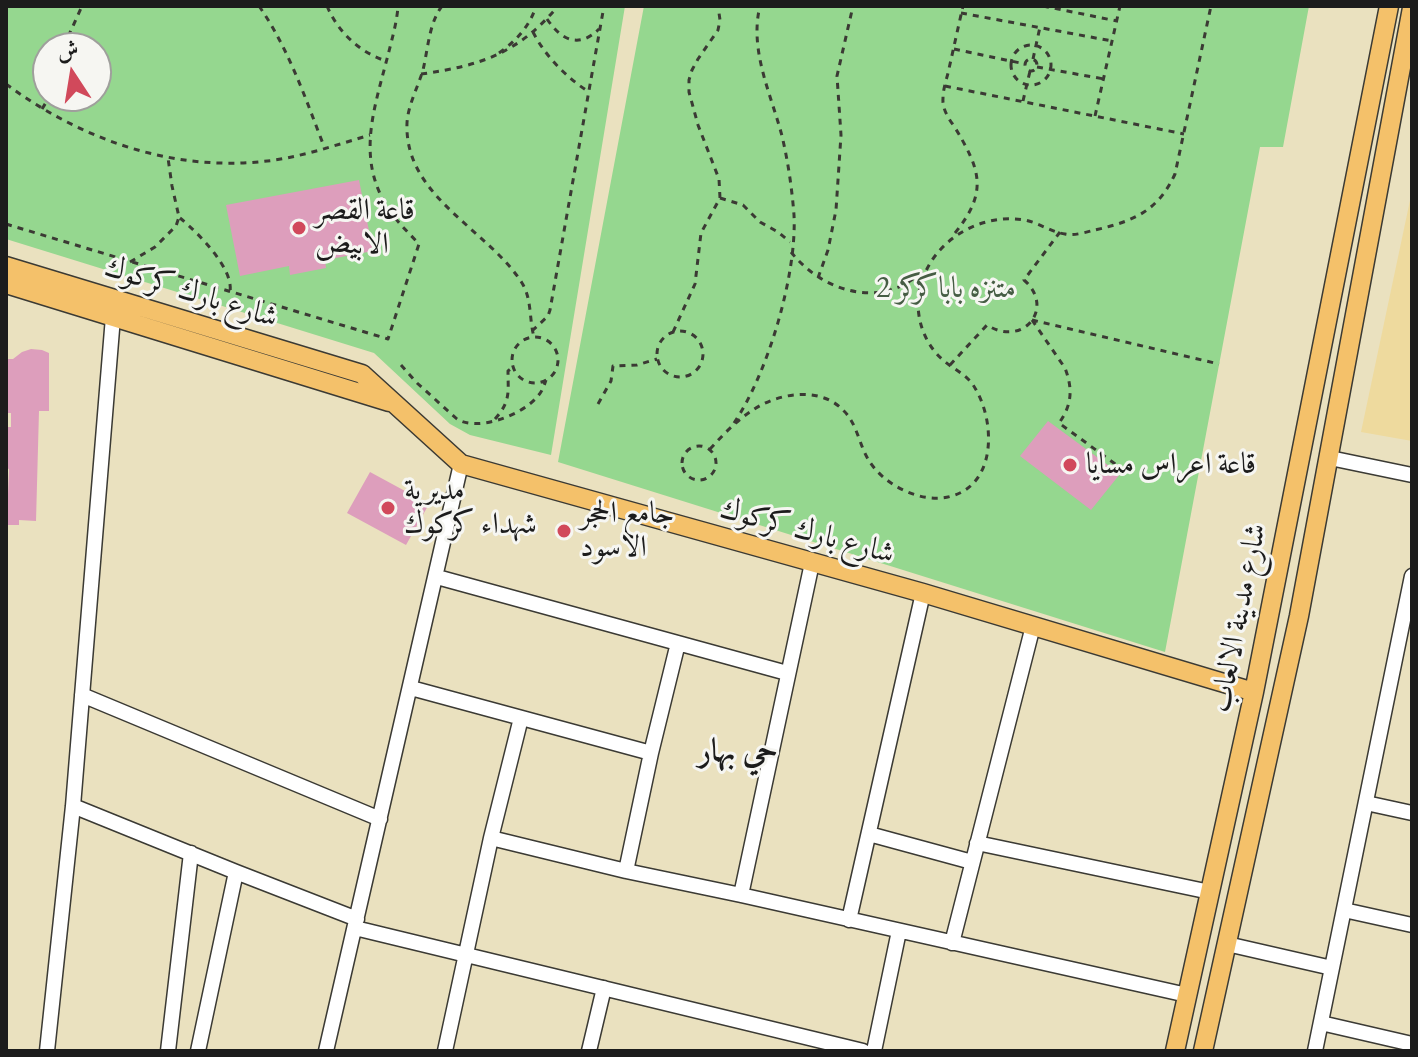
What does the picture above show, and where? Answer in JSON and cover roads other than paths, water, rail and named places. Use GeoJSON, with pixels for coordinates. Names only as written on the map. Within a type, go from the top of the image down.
{"type":"FeatureCollection","features":[{"type":"Feature","properties":{"kind":"main road","name":"شارع مدينة الالعاب"},"geometry":{"type":"LineString","coordinates":[[1175,1051],[1254,692],[1389,6]]}},
{"type":"Feature","properties":{"kind":"main road","name":"شارع مدينة الالعاب"},"geometry":{"type":"LineString","coordinates":[[1203,1051],[1299,616],[1412,8]]}},
{"type":"Feature","properties":{"kind":"main road","name":"شارع بارك كركوك"},"geometry":{"type":"LineString","coordinates":[[6,266],[362,374],[461,464],[923,593],[1254,692]]}},
{"type":"Feature","properties":{"kind":"main road"},"geometry":{"type":"LineString","coordinates":[[6,284],[395,404]]}},
{"type":"Feature","properties":{"kind":"main road"},"geometry":{"type":"LineString","coordinates":[[1324,333],[1351,337]]}},
{"type":"Feature","properties":{"kind":"main road"},"geometry":{"type":"LineString","coordinates":[[1230,802],[1258,807]]}},
{"type":"Feature","properties":{"kind":"street"},"geometry":{"type":"LineString","coordinates":[[47,1051],[73,806],[113,317]]}},
{"type":"Feature","properties":{"kind":"street"},"geometry":{"type":"LineString","coordinates":[[1330,458],[1412,475]]}},
{"type":"Feature","properties":{"kind":"street"},"geometry":{"type":"LineString","coordinates":[[326,1051],[461,464]]}},
{"type":"Feature","properties":{"kind":"street"},"geometry":{"type":"LineString","coordinates":[[741,895],[812,563]]}},
{"type":"Feature","properties":{"kind":"street"},"geometry":{"type":"LineString","coordinates":[[1315,1051],[1412,576]]}},
{"type":"Feature","properties":{"kind":"street"},"geometry":{"type":"LineString","coordinates":[[437,577],[787,673]]}},
{"type":"Feature","properties":{"kind":"street"},"geometry":{"type":"LineString","coordinates":[[849,920],[923,593]]}},
{"type":"Feature","properties":{"kind":"street"},"geometry":{"type":"LineString","coordinates":[[952,943],[1033,626]]}},
{"type":"Feature","properties":{"kind":"street"},"geometry":{"type":"LineString","coordinates":[[626,871],[678,643]]}},
{"type":"Feature","properties":{"kind":"street"},"geometry":{"type":"LineString","coordinates":[[411,688],[651,753]]}},
{"type":"Feature","properties":{"kind":"street"},"geometry":{"type":"LineString","coordinates":[[82,695],[380,819]]}},
{"type":"Feature","properties":{"kind":"street"},"geometry":{"type":"LineString","coordinates":[[445,1051],[491,838],[521,718]]}},
{"type":"Feature","properties":{"kind":"street"},"geometry":{"type":"LineString","coordinates":[[1366,803],[1412,813]]}},
{"type":"Feature","properties":{"kind":"street"},"geometry":{"type":"LineString","coordinates":[[73,806],[356,924],[466,955],[863,1051]]}},
{"type":"Feature","properties":{"kind":"street"},"geometry":{"type":"LineString","coordinates":[[869,834],[972,862]]}},
{"type":"Feature","properties":{"kind":"street"},"geometry":{"type":"LineString","coordinates":[[491,838],[626,871],[1187,995]]}},
{"type":"Feature","properties":{"kind":"street"},"geometry":{"type":"LineString","coordinates":[[977,843],[1210,892]]}},
{"type":"Feature","properties":{"kind":"street"},"geometry":{"type":"LineString","coordinates":[[168,1051],[191,853]]}},
{"type":"Feature","properties":{"kind":"street"},"geometry":{"type":"LineString","coordinates":[[198,1051],[236,872]]}},
{"type":"Feature","properties":{"kind":"street"},"geometry":{"type":"LineString","coordinates":[[1344,910],[1412,925]]}},
{"type":"Feature","properties":{"kind":"street"},"geometry":{"type":"LineString","coordinates":[[874,1051],[899,931]]}},
{"type":"Feature","properties":{"kind":"street"},"geometry":{"type":"LineString","coordinates":[[1227,944],[1332,968]]}},
{"type":"Feature","properties":{"kind":"street"},"geometry":{"type":"LineString","coordinates":[[589,1051],[604,988]]}},
{"type":"Feature","properties":{"kind":"street"},"geometry":{"type":"LineString","coordinates":[[1321,1023],[1412,1044]]}},
{"type":"Feature","properties":{"kind":"place","name":"قاعة القصر الابيض"},"geometry":{"type":"Point","coordinates":[299,228]}},
{"type":"Feature","properties":{"kind":"place","name":"قاعة اعراس مسايا"},"geometry":{"type":"Point","coordinates":[1070,465]}},
{"type":"Feature","properties":{"kind":"place","name":"مديرية شهداء كركوك"},"geometry":{"type":"Point","coordinates":[388,508]}},
{"type":"Feature","properties":{"kind":"place","name":"جامع الحجر الاسود"},"geometry":{"type":"Point","coordinates":[564,531]}},
{"type":"Feature","properties":{"kind":"district","name":"حي بهار"},"geometry":{"type":"Point","coordinates":[738,752]}},
{"type":"Feature","properties":{"kind":"park label","name":"متنزه باباكركر 2"},"geometry":{"type":"Point","coordinates":[946,289]}}]}
